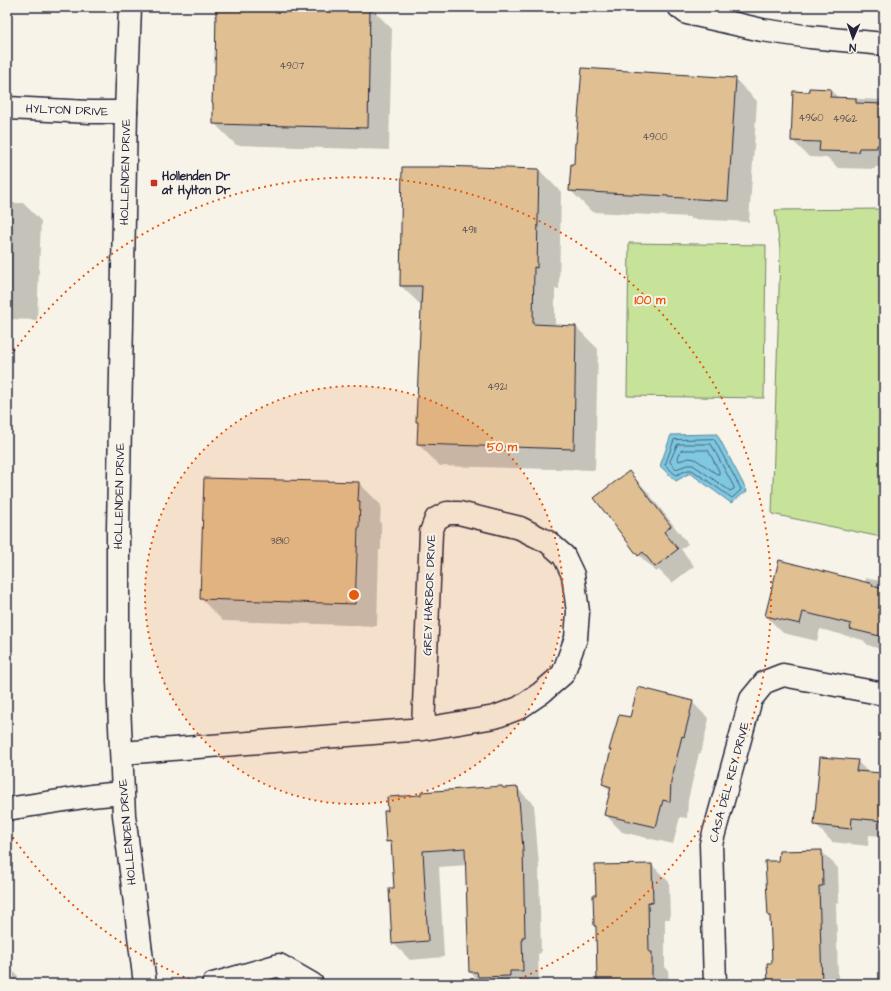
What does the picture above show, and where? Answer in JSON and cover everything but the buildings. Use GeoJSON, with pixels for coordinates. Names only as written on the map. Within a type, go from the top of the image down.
{"type":"FeatureCollection","features":[{"type":"Feature","properties":{"kind":"street","name":"HOLLENDEN DRIVE"},"geometry":{"type":"LineString","coordinates":[[130,7],[126,112],[118,529],[118,682],[124,816],[145,984]]}},
{"type":"Feature","properties":{"kind":"street"},"geometry":{"type":"LineString","coordinates":[[679,7],[687,13],[762,30],[810,37],[884,44]]}},
{"type":"Feature","properties":{"kind":"street","name":"HYLTON DRIVE"},"geometry":{"type":"LineString","coordinates":[[7,108],[126,112]]}},
{"type":"Feature","properties":{"kind":"street","name":"GREY HARBOR DRIVE"},"geometry":{"type":"LineString","coordinates":[[122,753],[423,729],[495,717],[519,708],[541,693],[562,674],[576,638],[578,612],[573,575],[564,556],[548,542],[520,528],[459,513],[447,513],[436,519],[431,532],[423,729]]}},
{"type":"Feature","properties":{"kind":"street","name":"CASA DEL REY DRIVE"},"geometry":{"type":"LineString","coordinates":[[715,984],[711,844],[751,699],[765,682],[783,675],[884,694]]}},
{"type":"Feature","properties":{"kind":"street"},"geometry":{"type":"LineString","coordinates":[[7,809],[91,796],[122,793]]}},
{"type":"Feature","properties":{"kind":"street"},"geometry":{"type":"LineString","coordinates":[[213,984],[280,965],[312,984]]}},
{"type":"Feature","properties":{"kind":"green space"},"geometry":{"type":"Polygon","coordinates":[[[884,209],[884,536],[876,536],[772,514],[780,249],[775,210],[884,209]]]}},
{"type":"Feature","properties":{"kind":"green space"},"geometry":{"type":"Polygon","coordinates":[[[629,243],[766,245],[764,398],[627,396],[629,243]]]}},
{"type":"Feature","properties":{"kind":"water"},"geometry":{"type":"Polygon","coordinates":[[[717,434],[747,491],[731,503],[690,473],[676,481],[660,466],[671,435],[717,434]]]}},
{"type":"Feature","properties":{"kind":"place","name":"Hollenden Dr at Hylton Dr"},"geometry":{"type":"Point","coordinates":[154,183]}}]}
